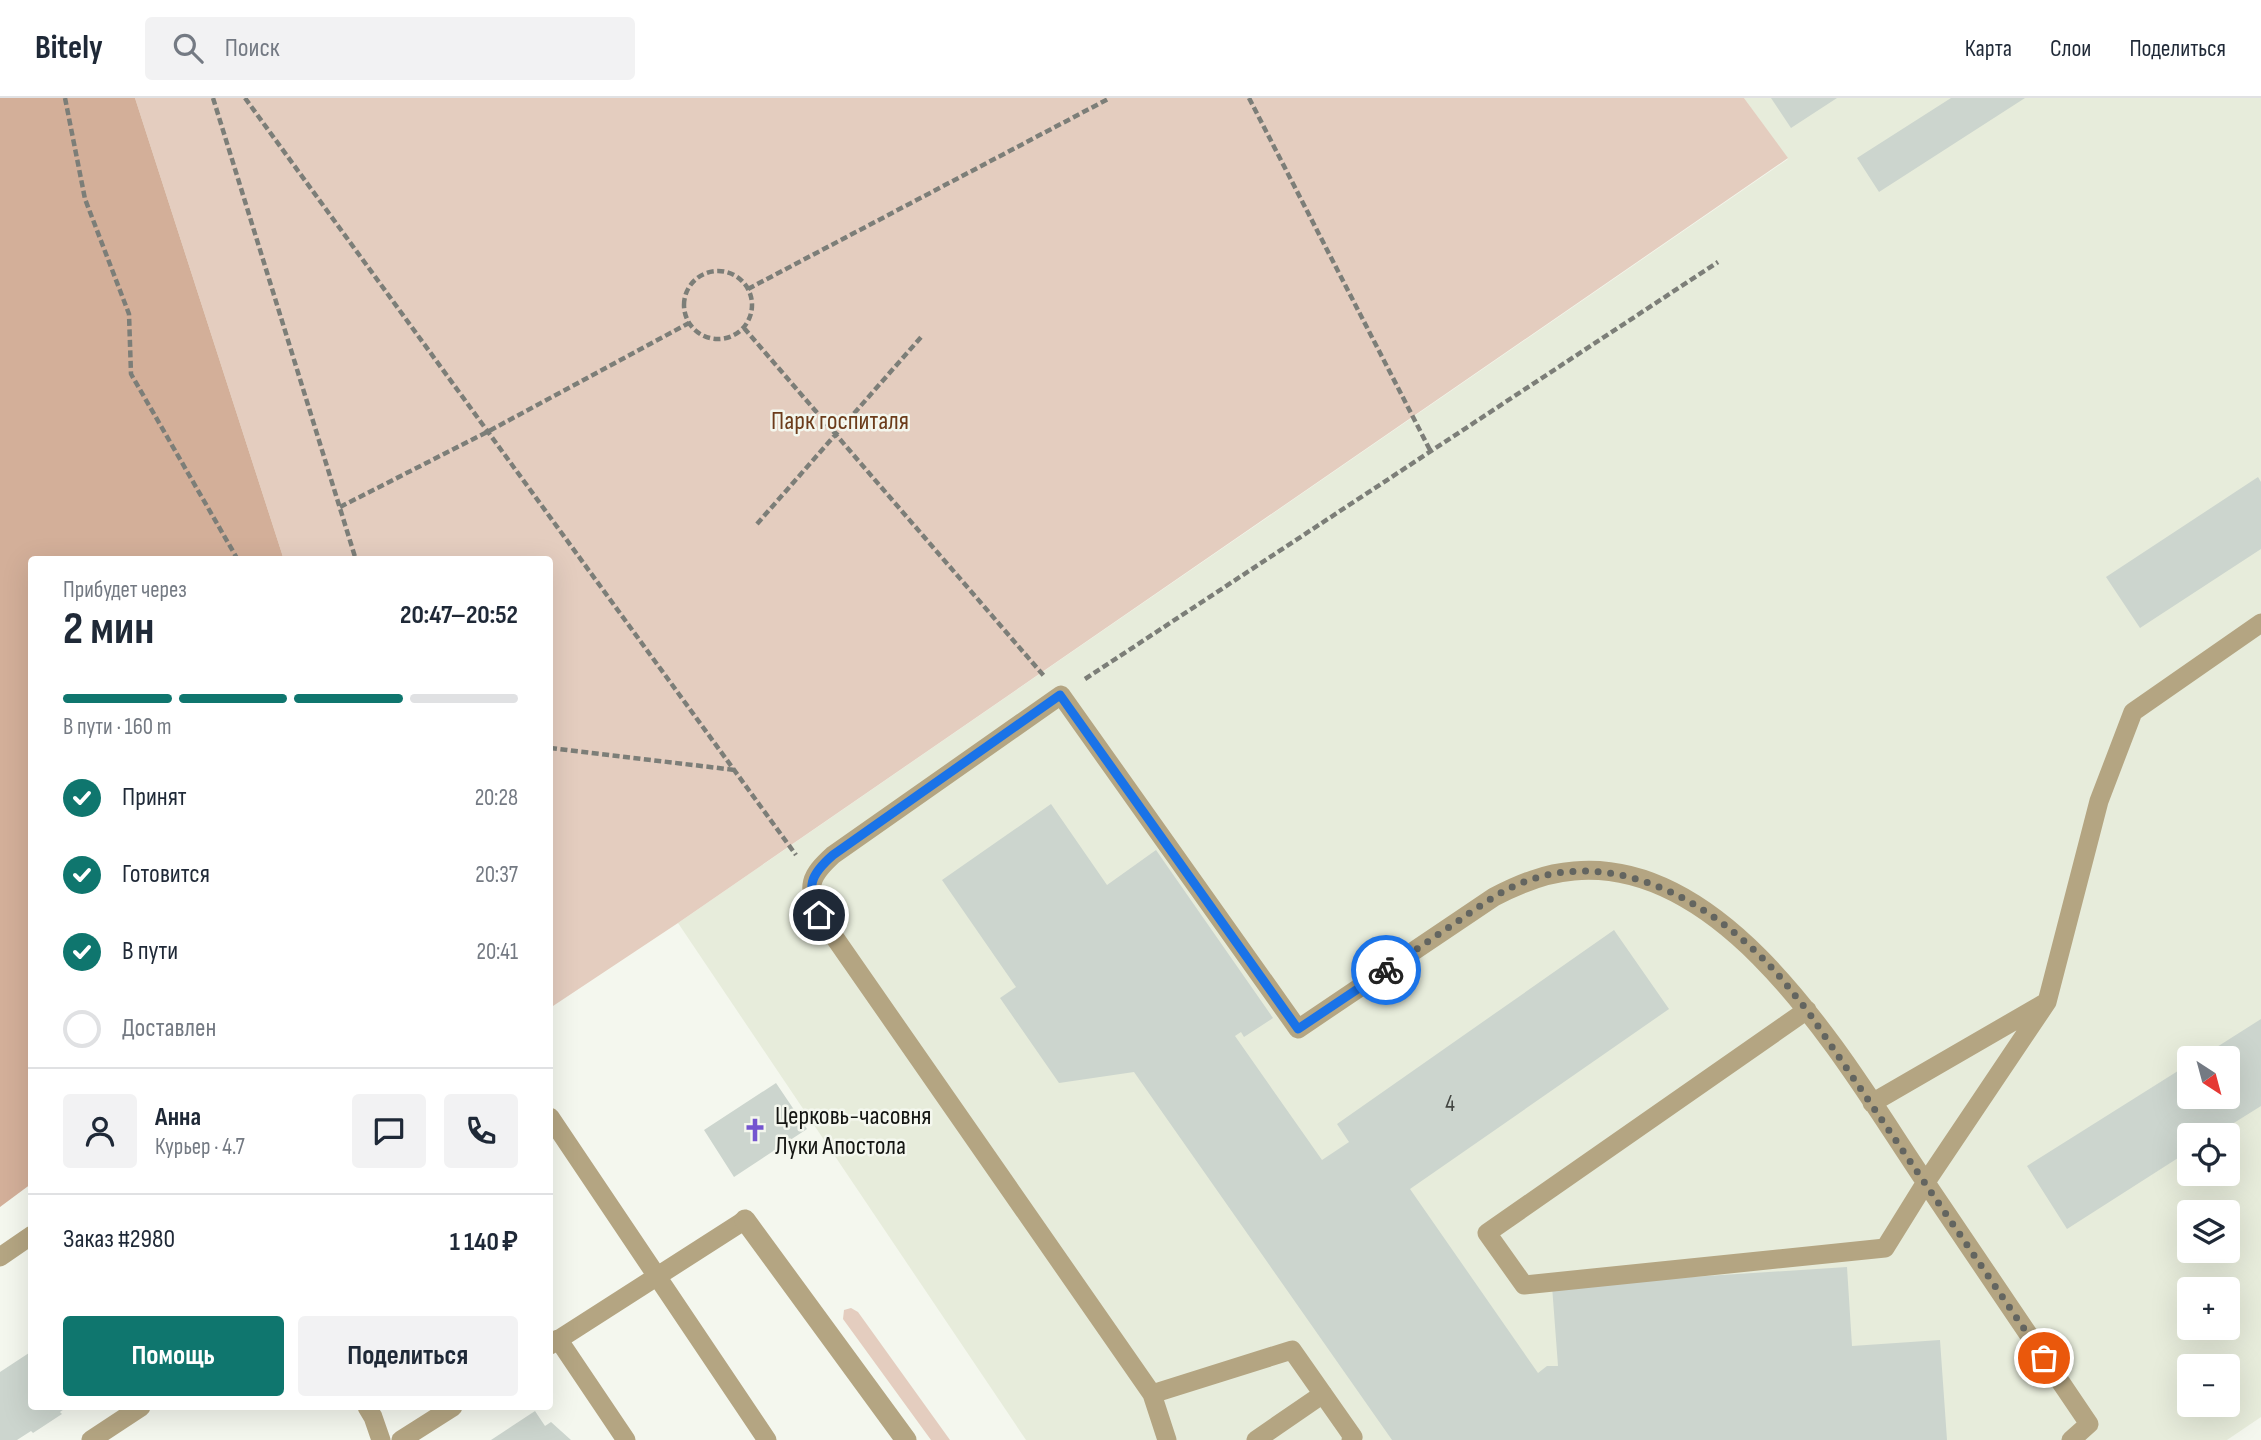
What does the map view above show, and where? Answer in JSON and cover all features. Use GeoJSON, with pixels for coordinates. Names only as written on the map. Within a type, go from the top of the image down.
{"type":"FeatureCollection","features":[{"type":"Feature","properties":{"kind":"street"},"geometry":{"type":"LineString","coordinates":[[745,1220],[906,1440]]}},
{"type":"Feature","properties":{"kind":"lane"},"geometry":{"type":"LineString","coordinates":[[1807,1010],[1487,1233],[1524,1285],[1885,1248],[2047,1002],[2099,801],[2133,712],[2261,623]]}},
{"type":"Feature","properties":{"kind":"lane"},"geometry":{"type":"LineString","coordinates":[[1167,1440],[1152,1394],[819,915],[811,889],[813,878],[820,867],[833,855],[1060,695],[1298,1029],[1494,897],[1520,884],[1545,876],[1574,871],[1608,871],[1677,894],[1707,914],[1747,944],[1772,968],[1807,1010],[1872,1103],[2089,1424],[2071,1440]]}},
{"type":"Feature","properties":{"kind":"lane"},"geometry":{"type":"LineString","coordinates":[[1872,1103],[2047,1002]]}},
{"type":"Feature","properties":{"kind":"lane"},"geometry":{"type":"LineString","coordinates":[[553,1121],[767,1440]]}},
{"type":"Feature","properties":{"kind":"lane"},"geometry":{"type":"LineString","coordinates":[[626,1440],[554,1342],[745,1220]]}},
{"type":"Feature","properties":{"kind":"lane"},"geometry":{"type":"LineString","coordinates":[[0,1256],[28,1238]]}},
{"type":"Feature","properties":{"kind":"lane"},"geometry":{"type":"LineString","coordinates":[[1152,1394],[1292,1350],[1353,1437],[1351,1440]]}},
{"type":"Feature","properties":{"kind":"lane"},"geometry":{"type":"LineString","coordinates":[[1256,1440],[1323,1394]]}},
{"type":"Feature","properties":{"kind":"lane"},"geometry":{"type":"LineString","coordinates":[[91,1440],[136,1410]]}},
{"type":"Feature","properties":{"kind":"lane"},"geometry":{"type":"LineString","coordinates":[[368,1410],[381,1440]]}},
{"type":"Feature","properties":{"kind":"lane"},"geometry":{"type":"LineString","coordinates":[[401,1440],[448,1410]]}},
{"type":"Feature","properties":{"kind":"path"},"geometry":{"type":"LineString","coordinates":[[65,98],[85,199],[128,314],[131,374],[236,556]]}},
{"type":"Feature","properties":{"kind":"path"},"geometry":{"type":"LineString","coordinates":[[213,98],[355,556]]}},
{"type":"Feature","properties":{"kind":"path"},"geometry":{"type":"LineString","coordinates":[[245,98],[813,878]]}},
{"type":"Feature","properties":{"kind":"path"},"geometry":{"type":"LineString","coordinates":[[748,289],[1110,98]]}},
{"type":"Feature","properties":{"kind":"path"},"geometry":{"type":"LineString","coordinates":[[1249,98],[1431,452]]}},
{"type":"Feature","properties":{"kind":"path"},"geometry":{"type":"LineString","coordinates":[[744,328],[1060,695],[1718,262]]}},
{"type":"Feature","properties":{"kind":"path"},"geometry":{"type":"LineString","coordinates":[[723,272],[733,275],[748,289],[752,309],[750,319],[744,328],[726,339],[705,337],[689,323],[684,302],[687,292],[702,276],[723,272]]}},
{"type":"Feature","properties":{"kind":"path"},"geometry":{"type":"LineString","coordinates":[[340,507],[689,323]]}},
{"type":"Feature","properties":{"kind":"path"},"geometry":{"type":"LineString","coordinates":[[757,524],[922,336]]}},
{"type":"Feature","properties":{"kind":"path"},"geometry":{"type":"LineString","coordinates":[[553,748],[735,770]]}},
{"type":"Feature","properties":{"kind":"shaded area"},"geometry":{"type":"Polygon","coordinates":[[[0,98],[135,98],[283,556],[28,556],[28,1186],[0,1207],[0,98]]]}},
{"type":"Feature","properties":{"kind":"shaded area"},"geometry":{"type":"Polygon","coordinates":[[[1744,98],[2261,98],[2261,1417],[2227,1440],[1026,1440],[678,923],[1788,159],[1744,98]]]}},
{"type":"Feature","properties":{"kind":"green space","name":"Парк госпиталя"},"geometry":{"type":"Polygon","coordinates":[[[135,98],[1744,98],[1788,158],[678,923],[553,1006],[553,556],[283,556],[135,98]]]}},
{"type":"Feature","properties":{"kind":"green space"},"geometry":{"type":"Polygon","coordinates":[[[851,1308],[858,1312],[950,1440],[931,1440],[843,1319],[844,1310],[851,1308]]]}},
{"type":"Feature","properties":{"kind":"building"},"geometry":{"type":"Polygon","coordinates":[[[1771,98],[1837,98],[1791,128],[1771,98]]]}},
{"type":"Feature","properties":{"kind":"building"},"geometry":{"type":"Polygon","coordinates":[[[1951,98],[2025,98],[1879,192],[1857,158],[1951,98]]]}},
{"type":"Feature","properties":{"kind":"building"},"geometry":{"type":"Polygon","coordinates":[[[2258,477],[2261,482],[2261,549],[2140,628],[2106,577],[2258,477]]]}},
{"type":"Feature","properties":{"kind":"building"},"geometry":{"type":"Polygon","coordinates":[[[1051,804],[1107,885],[1156,850],[1273,1018],[1244,1037],[1241,1032],[1235,1036],[1322,1160],[1349,1142],[1337,1124],[1614,930],[1669,1009],[1410,1189],[1538,1373],[1547,1366],[1558,1366],[1552,1286],[1847,1267],[1852,1346],[1940,1340],[1947,1440],[1392,1440],[1134,1072],[1059,1083],[1000,998],[1016,987],[942,880],[1051,804]]]}},
{"type":"Feature","properties":{"kind":"building"},"geometry":{"type":"Polygon","coordinates":[[[2261,1019],[2261,1106],[2234,1123],[2177,1123],[2177,1159],[2067,1229],[2027,1166],[2177,1072],[2177,1110],[2240,1110],[2240,1046],[2218,1046],[2261,1019]]]}},
{"type":"Feature","properties":{"kind":"building","name":"Церковь-часовня Луки Апостола"},"geometry":{"type":"Polygon","coordinates":[[[776,1083],[807,1129],[734,1177],[704,1130],[776,1083]]]}},
{"type":"Feature","properties":{"kind":"building"},"geometry":{"type":"Polygon","coordinates":[[[28,1354],[28,1410],[63,1410],[60,1412],[62,1414],[17,1440],[0,1440],[0,1372],[28,1354]]]}},
{"type":"Feature","properties":{"kind":"building"},"geometry":{"type":"Polygon","coordinates":[[[535,1411],[545,1426],[551,1422],[571,1440],[491,1440],[535,1411]]]}},
{"type":"Feature","properties":{"kind":"way so far"},"geometry":{"type":"LineString","coordinates":[[1386,970],[1494,897],[1520,884],[1545,876],[1574,871],[1608,871],[1677,894],[1747,944],[1772,968],[1807,1010],[2044,1358]]}},
{"type":"Feature","properties":{"kind":"place","name":"Церковь-часовня Луки Апостола"},"geometry":{"type":"Point","coordinates":[755,1130]}},
{"type":"Feature","properties":{"kind":"route"},"geometry":{"type":"LineString","coordinates":[[819,915],[811,889],[813,878],[833,855],[1060,695],[1298,1029],[1386,970]]}}]}
